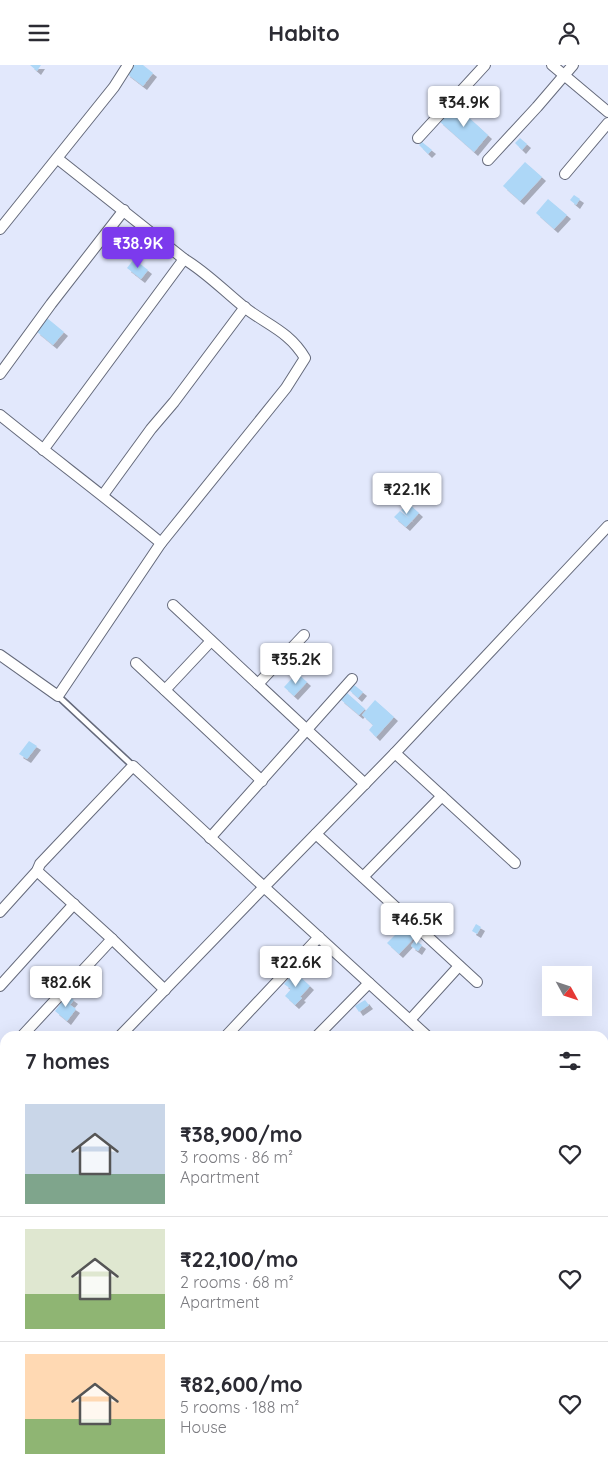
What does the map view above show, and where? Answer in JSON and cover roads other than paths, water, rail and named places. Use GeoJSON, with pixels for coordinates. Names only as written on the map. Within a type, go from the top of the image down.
{"type":"FeatureCollection","features":[{"type":"Feature","properties":{"kind":"street"},"geometry":{"type":"LineString","coordinates":[[0,229],[58,159],[69,141],[114,87],[128,65]]}},
{"type":"Feature","properties":{"kind":"street"},"geometry":{"type":"LineString","coordinates":[[418,138],[484,65]]}},
{"type":"Feature","properties":{"kind":"street"},"geometry":{"type":"LineString","coordinates":[[552,65],[608,112]]}},
{"type":"Feature","properties":{"kind":"street"},"geometry":{"type":"LineString","coordinates":[[488,160],[573,65]]}},
{"type":"Feature","properties":{"kind":"street"},"geometry":{"type":"LineString","coordinates":[[565,174],[608,123]]}},
{"type":"Feature","properties":{"kind":"street"},"geometry":{"type":"LineString","coordinates":[[0,655],[58,697],[161,543],[286,388],[305,358],[298,345],[282,332],[245,307],[199,268],[184,259],[58,159]]}},
{"type":"Feature","properties":{"kind":"street"},"geometry":{"type":"LineString","coordinates":[[0,374],[51,304],[124,210]]}},
{"type":"Feature","properties":{"kind":"street"},"geometry":{"type":"LineString","coordinates":[[43,450],[184,259]]}},
{"type":"Feature","properties":{"kind":"street"},"geometry":{"type":"LineString","coordinates":[[103,495],[245,307]]}},
{"type":"Feature","properties":{"kind":"street"},"geometry":{"type":"LineString","coordinates":[[0,415],[161,543]]}},
{"type":"Feature","properties":{"kind":"street"},"geometry":{"type":"LineString","coordinates":[[127,1031],[395,753],[608,526]]}},
{"type":"Feature","properties":{"kind":"street"},"geometry":{"type":"LineString","coordinates":[[173,605],[365,784]]}},
{"type":"Feature","properties":{"kind":"street"},"geometry":{"type":"LineString","coordinates":[[258,684],[304,635]]}},
{"type":"Feature","properties":{"kind":"street"},"geometry":{"type":"LineString","coordinates":[[165,690],[211,641]]}},
{"type":"Feature","properties":{"kind":"street"},"geometry":{"type":"LineString","coordinates":[[136,663],[262,781]]}},
{"type":"Feature","properties":{"kind":"street"},"geometry":{"type":"LineString","coordinates":[[210,838],[352,679]]}},
{"type":"Feature","properties":{"kind":"street"},"geometry":{"type":"LineString","coordinates":[[395,753],[515,863]]}},
{"type":"Feature","properties":{"kind":"street"},"geometry":{"type":"LineString","coordinates":[[0,912],[37,871],[40,864],[133,766],[422,1031]]}},
{"type":"Feature","properties":{"kind":"street"},"geometry":{"type":"LineString","coordinates":[[364,877],[442,796]]}},
{"type":"Feature","properties":{"kind":"street"},"geometry":{"type":"LineString","coordinates":[[316,833],[477,982]]}},
{"type":"Feature","properties":{"kind":"street"},"geometry":{"type":"LineString","coordinates":[[37,871],[165,990]]}},
{"type":"Feature","properties":{"kind":"street"},"geometry":{"type":"LineString","coordinates":[[0,985],[74,904]]}},
{"type":"Feature","properties":{"kind":"street"},"geometry":{"type":"LineString","coordinates":[[231,1031],[319,937]]}},
{"type":"Feature","properties":{"kind":"street"},"geometry":{"type":"LineString","coordinates":[[27,1031],[112,939]]}},
{"type":"Feature","properties":{"kind":"street"},"geometry":{"type":"LineString","coordinates":[[410,1019],[459,966]]}},
{"type":"Feature","properties":{"kind":"street"},"geometry":{"type":"LineString","coordinates":[[322,1031],[370,983]]}},
{"type":"Feature","properties":{"kind":"lane"},"geometry":{"type":"LineString","coordinates":[[58,697],[133,766]]}}]}
